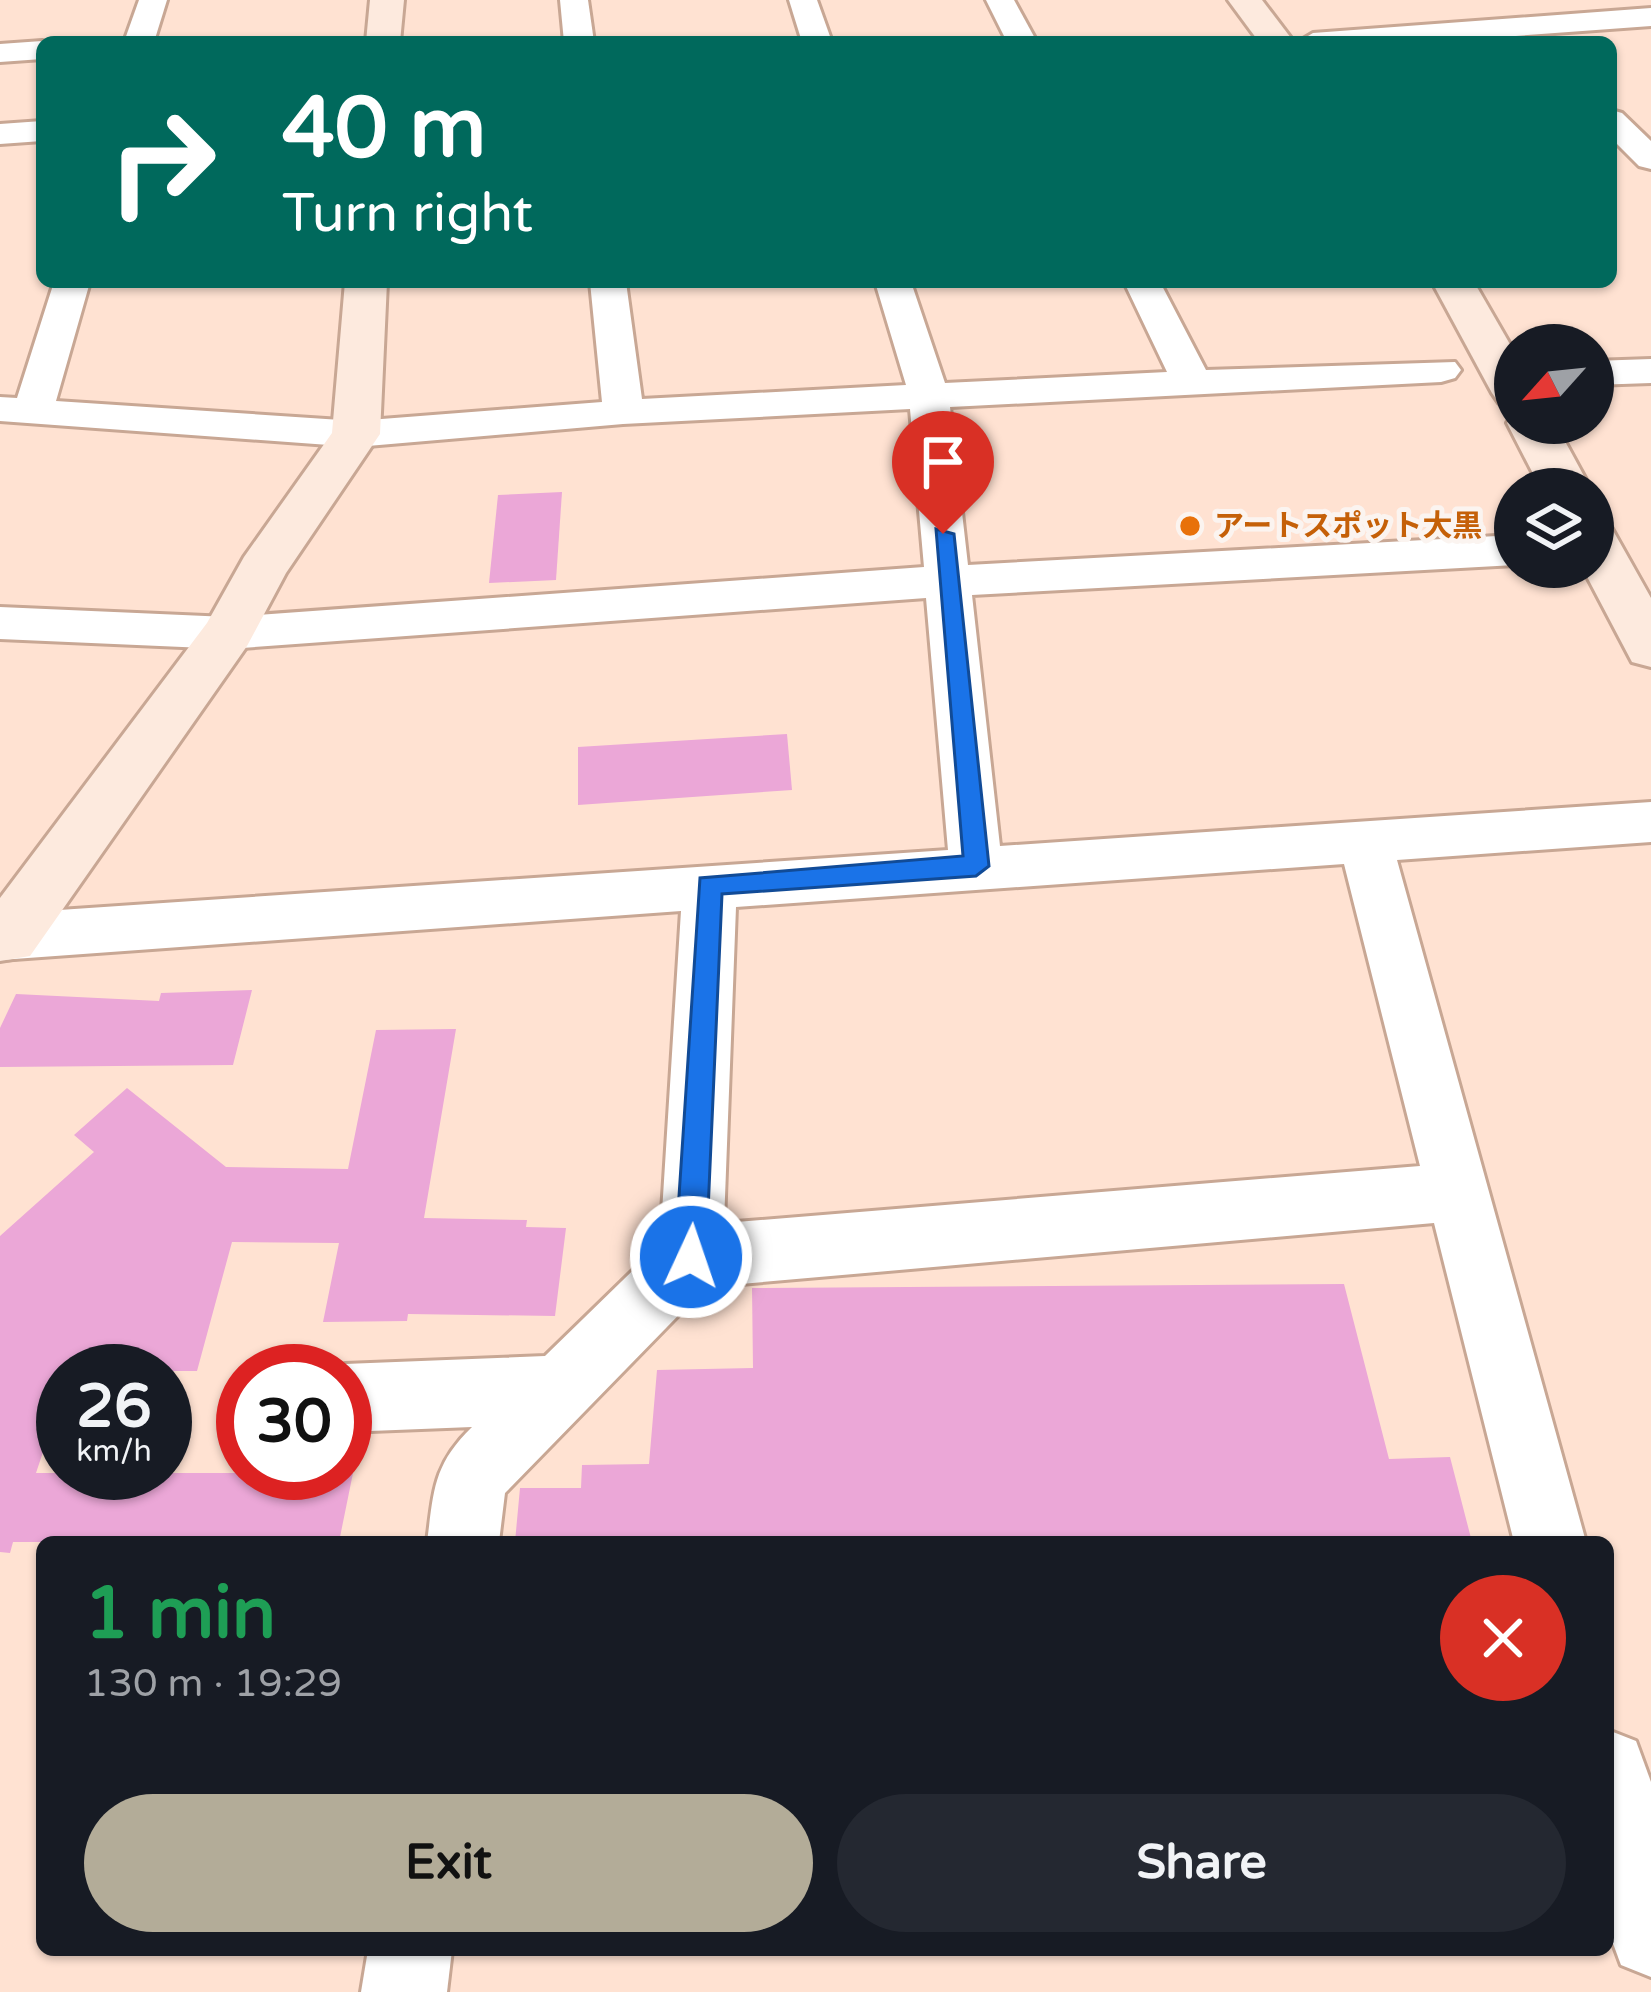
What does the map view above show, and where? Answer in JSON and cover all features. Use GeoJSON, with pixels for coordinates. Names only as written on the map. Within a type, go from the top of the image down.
{"type":"FeatureCollection","features":[{"type":"Feature","properties":{"kind":"street"},"geometry":{"type":"LineString","coordinates":[[141,36],[153,0]]}},
{"type":"Feature","properties":{"kind":"street"},"geometry":{"type":"LineString","coordinates":[[383,36],[386,0]]}},
{"type":"Feature","properties":{"kind":"street"},"geometry":{"type":"LineString","coordinates":[[574,0],[578,36]]}},
{"type":"Feature","properties":{"kind":"street"},"geometry":{"type":"LineString","coordinates":[[802,0],[815,36]]}},
{"type":"Feature","properties":{"kind":"street"},"geometry":{"type":"LineString","coordinates":[[1000,0],[1019,36]]}},
{"type":"Feature","properties":{"kind":"street"},"geometry":{"type":"LineString","coordinates":[[1245,0],[1272,36]]}},
{"type":"Feature","properties":{"kind":"street"},"geometry":{"type":"LineString","coordinates":[[1490,0],[1525,34]]}},
{"type":"Feature","properties":{"kind":"street"},"geometry":{"type":"LineString","coordinates":[[1472,36],[1525,34],[1651,17]]}},
{"type":"Feature","properties":{"kind":"street"},"geometry":{"type":"LineString","coordinates":[[0,52],[36,50]]}},
{"type":"Feature","properties":{"kind":"street"},"geometry":{"type":"LineString","coordinates":[[1617,126],[1651,159]]}},
{"type":"Feature","properties":{"kind":"street"},"geometry":{"type":"LineString","coordinates":[[0,134],[36,131]]}},
{"type":"Feature","properties":{"kind":"street"},"geometry":{"type":"LineString","coordinates":[[69,288],[16,410],[356,434],[623,412],[1442,370]]}},
{"type":"Feature","properties":{"kind":"street"},"geometry":{"type":"LineString","coordinates":[[2,940],[228,633],[262,568],[356,434],[366,288]]}},
{"type":"Feature","properties":{"kind":"street"},"geometry":{"type":"LineString","coordinates":[[609,288],[623,412]]}},
{"type":"Feature","properties":{"kind":"street"},"geometry":{"type":"LineString","coordinates":[[895,288],[929,395],[976,866]]}},
{"type":"Feature","properties":{"kind":"street"},"geometry":{"type":"LineString","coordinates":[[1145,288],[1192,382]]}},
{"type":"Feature","properties":{"kind":"street"},"geometry":{"type":"LineString","coordinates":[[1457,288],[1494,351]]}},
{"type":"Feature","properties":{"kind":"street"},"geometry":{"type":"LineString","coordinates":[[1614,372],[1651,371]]}},
{"type":"Feature","properties":{"kind":"street"},"geometry":{"type":"LineString","coordinates":[[0,623],[228,633],[948,580],[1494,551]]}},
{"type":"Feature","properties":{"kind":"street"},"geometry":{"type":"LineString","coordinates":[[1614,580],[1651,648]]}},
{"type":"Feature","properties":{"kind":"street"},"geometry":{"type":"LineString","coordinates":[[2,940],[710,885],[1651,822]]}},
{"type":"Feature","properties":{"kind":"street"},"geometry":{"type":"LineString","coordinates":[[1365,841],[1548,1536]]}},
{"type":"Feature","properties":{"kind":"street"},"geometry":{"type":"LineString","coordinates":[[691,1257],[710,885]]}},
{"type":"Feature","properties":{"kind":"street"},"geometry":{"type":"LineString","coordinates":[[464,1536],[471,1477],[691,1257],[1460,1192]]}},
{"type":"Feature","properties":{"kind":"street"},"geometry":{"type":"LineString","coordinates":[[372,1397],[559,1389]]}},
{"type":"Feature","properties":{"kind":"street"},"geometry":{"type":"LineString","coordinates":[[1614,1751],[1651,1752]]}},
{"type":"Feature","properties":{"kind":"street"},"geometry":{"type":"LineString","coordinates":[[1614,1792],[1651,1935]]}},
{"type":"Feature","properties":{"kind":"street"},"geometry":{"type":"LineString","coordinates":[[404,1992],[409,1956]]}},
{"type":"Feature","properties":{"kind":"building"},"geometry":{"type":"Polygon","coordinates":[[[562,492],[556,580],[489,583],[498,495],[562,492]]]}},
{"type":"Feature","properties":{"kind":"building"},"geometry":{"type":"Polygon","coordinates":[[[787,734],[792,790],[578,805],[578,747],[787,734]]]}},
{"type":"Feature","properties":{"kind":"building"},"geometry":{"type":"Polygon","coordinates":[[[252,990],[233,1065],[0,1067],[0,1028],[16,994],[159,1001],[161,993],[252,990]]]}},
{"type":"Feature","properties":{"kind":"building"},"geometry":{"type":"Polygon","coordinates":[[[456,1029],[424,1218],[527,1220],[526,1227],[566,1228],[555,1316],[408,1314],[407,1321],[323,1322],[339,1243],[232,1242],[197,1371],[192,1371],[192,1344],[36,1344],[36,1500],[192,1500],[192,1473],[216,1473],[216,1500],[348,1500],[340,1536],[36,1536],[36,1542],[13,1542],[10,1553],[0,1552],[0,1236],[94,1152],[74,1135],[127,1088],[226,1167],[348,1169],[376,1030],[456,1029]]]}},
{"type":"Feature","properties":{"kind":"building"},"geometry":{"type":"Polygon","coordinates":[[[1344,1284],[1389,1459],[1450,1457],[1470,1536],[516,1536],[520,1488],[581,1488],[582,1465],[649,1464],[657,1370],[753,1368],[752,1288],[1344,1284]]]}},
{"type":"Feature","properties":{"kind":"place","name":"アートスポット大黒"},"geometry":{"type":"Point","coordinates":[1190,526]}},
{"type":"Feature","properties":{"kind":"route"},"geometry":{"type":"LineString","coordinates":[[691,1257],[710,885],[976,866],[943,534]]}}]}
